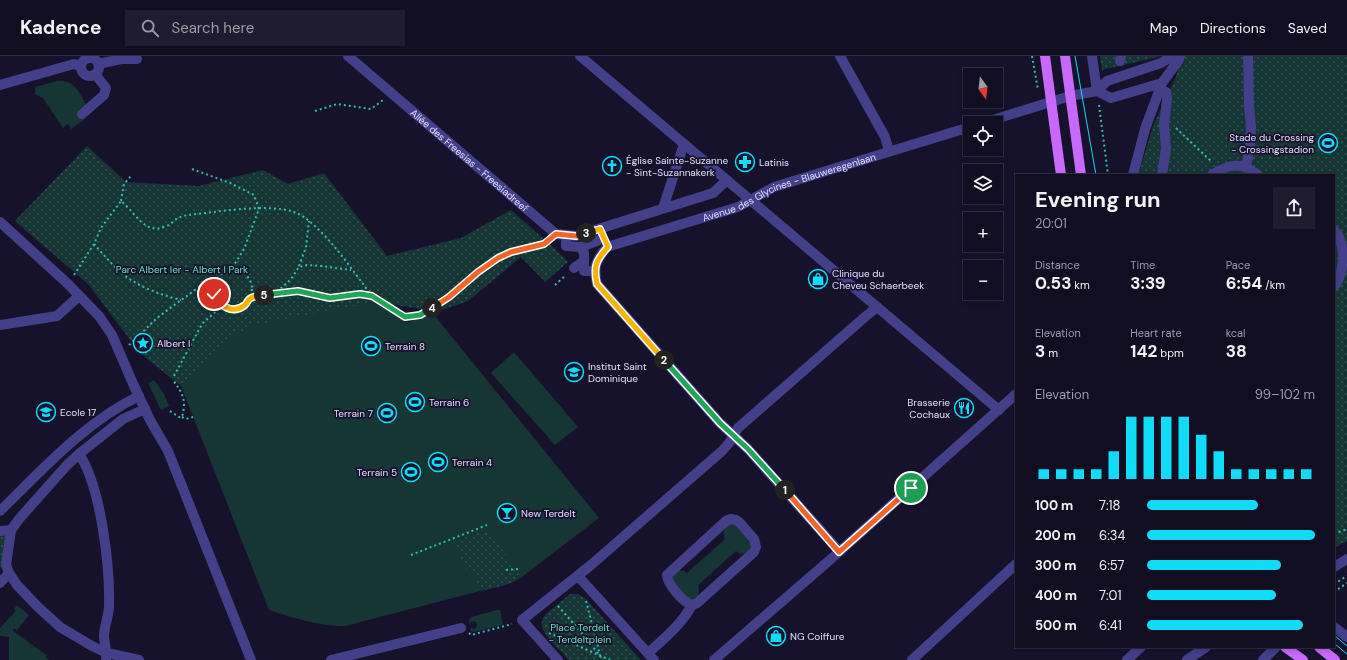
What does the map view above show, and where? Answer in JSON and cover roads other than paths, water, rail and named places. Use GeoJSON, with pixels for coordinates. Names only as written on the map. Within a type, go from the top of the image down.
{"type":"FeatureCollection","features":[{"type":"Feature","properties":{"kind":"main road"},"geometry":{"type":"LineString","coordinates":[[1045,56],[1061,174]]}},
{"type":"Feature","properties":{"kind":"main road"},"geometry":{"type":"LineString","coordinates":[[1065,56],[1081,174]]}},
{"type":"Feature","properties":{"kind":"main road"},"geometry":{"type":"LineString","coordinates":[[1286,648],[1303,660]]}},
{"type":"Feature","properties":{"kind":"main road"},"geometry":{"type":"LineString","coordinates":[[1320,648],[1335,660]]}},
{"type":"Feature","properties":{"kind":"street","name":"Allée des Freesias - Freesiadreef"},"geometry":{"type":"LineString","coordinates":[[348,56],[556,234],[576,236],[600,229]]}},
{"type":"Feature","properties":{"kind":"street"},"geometry":{"type":"LineString","coordinates":[[580,56],[999,410]]}},
{"type":"Feature","properties":{"kind":"street"},"geometry":{"type":"LineString","coordinates":[[840,56],[885,137],[889,151]]}},
{"type":"Feature","properties":{"kind":"street"},"geometry":{"type":"LineString","coordinates":[[1092,56],[1097,91]]}},
{"type":"Feature","properties":{"kind":"street"},"geometry":{"type":"LineString","coordinates":[[1003,117],[1052,103],[1070,96],[1097,91],[1107,81],[1161,64],[1173,56]]}},
{"type":"Feature","properties":{"kind":"street"},"geometry":{"type":"LineString","coordinates":[[1133,174],[1145,129],[1180,56]]}},
{"type":"Feature","properties":{"kind":"street"},"geometry":{"type":"LineString","coordinates":[[1246,167],[1250,146],[1248,56]]}},
{"type":"Feature","properties":{"kind":"street"},"geometry":{"type":"LineString","coordinates":[[89,58],[96,60],[99,69],[96,74],[90,76],[84,74],[81,66],[85,59],[89,58]]}},
{"type":"Feature","properties":{"kind":"street"},"geometry":{"type":"LineString","coordinates":[[98,64],[121,59],[137,59]]}},
{"type":"Feature","properties":{"kind":"street"},"geometry":{"type":"LineString","coordinates":[[0,85],[74,64],[81,66]]}},
{"type":"Feature","properties":{"kind":"street"},"geometry":{"type":"LineString","coordinates":[[82,114],[104,95],[106,88],[96,74]]}},
{"type":"Feature","properties":{"kind":"street"},"geometry":{"type":"LineString","coordinates":[[1097,91],[1111,98],[1164,87]]}},
{"type":"Feature","properties":{"kind":"street"},"geometry":{"type":"LineString","coordinates":[[1162,174],[1166,148],[1164,121],[1167,99],[1164,87]]}},
{"type":"Feature","properties":{"kind":"street","name":"Avenue des Glycines - Blauweregenlaan"},"geometry":{"type":"LineString","coordinates":[[608,247],[738,207],[774,187],[963,129]]}},
{"type":"Feature","properties":{"kind":"street"},"geometry":{"type":"LineString","coordinates":[[663,208],[684,144]]}},
{"type":"Feature","properties":{"kind":"street"},"geometry":{"type":"LineString","coordinates":[[1214,174],[1236,165],[1246,167],[1256,174]]}},
{"type":"Feature","properties":{"kind":"street","name":"Avenue des Glycines - Blauweregenlaan"},"geometry":{"type":"LineString","coordinates":[[600,229],[713,193],[727,180]]}},
{"type":"Feature","properties":{"kind":"street"},"geometry":{"type":"LineString","coordinates":[[0,222],[67,283],[98,316],[112,335],[145,409],[168,451],[251,660]]}},
{"type":"Feature","properties":{"kind":"street"},"geometry":{"type":"LineString","coordinates":[[600,229],[608,247],[598,257],[594,272],[597,284],[720,423],[748,449],[839,552]]}},
{"type":"Feature","properties":{"kind":"street"},"geometry":{"type":"LineString","coordinates":[[1335,231],[1341,239],[1344,277],[1335,286]]}},
{"type":"Feature","properties":{"kind":"street"},"geometry":{"type":"LineString","coordinates":[[566,242],[566,246],[581,247],[599,240]]}},
{"type":"Feature","properties":{"kind":"street"},"geometry":{"type":"LineString","coordinates":[[581,247],[584,253],[584,271],[590,271]]}},
{"type":"Feature","properties":{"kind":"street"},"geometry":{"type":"LineString","coordinates":[[574,268],[584,261]]}},
{"type":"Feature","properties":{"kind":"street"},"geometry":{"type":"LineString","coordinates":[[0,325],[57,316],[79,296]]}},
{"type":"Feature","properties":{"kind":"street"},"geometry":{"type":"LineString","coordinates":[[558,660],[522,620],[578,576],[722,451],[738,428],[877,307]]}},
{"type":"Feature","properties":{"kind":"street"},"geometry":{"type":"LineString","coordinates":[[714,660],[839,552],[1015,395]]}},
{"type":"Feature","properties":{"kind":"street"},"geometry":{"type":"LineString","coordinates":[[0,510],[61,451],[108,414],[139,396]]}},
{"type":"Feature","properties":{"kind":"street"},"geometry":{"type":"LineString","coordinates":[[139,660],[107,656],[60,627],[17,585],[9,574],[6,565],[10,530],[67,465],[123,419],[145,409]]}},
{"type":"Feature","properties":{"kind":"street"},"geometry":{"type":"LineString","coordinates":[[79,454],[84,462],[95,492],[103,528],[109,572],[109,607],[104,636],[107,656]]}},
{"type":"Feature","properties":{"kind":"street"},"geometry":{"type":"LineString","coordinates":[[578,576],[651,656],[685,618],[692,605],[697,603],[754,552],[756,547],[754,539],[736,520],[731,519],[726,521],[667,575],[667,580],[670,585],[687,603],[692,605]]}},
{"type":"Feature","properties":{"kind":"street"},"geometry":{"type":"LineString","coordinates":[[0,531],[10,530]]}},
{"type":"Feature","properties":{"kind":"street"},"geometry":{"type":"LineString","coordinates":[[1335,565],[1347,559]]}},
{"type":"Feature","properties":{"kind":"street"},"geometry":{"type":"LineString","coordinates":[[912,660],[1015,565]]}},
{"type":"Feature","properties":{"kind":"street"},"geometry":{"type":"LineString","coordinates":[[0,583],[9,574]]}},
{"type":"Feature","properties":{"kind":"street"},"geometry":{"type":"LineString","coordinates":[[330,660],[461,628]]}},
{"type":"Feature","properties":{"kind":"street"},"geometry":{"type":"LineString","coordinates":[[1335,628],[1347,637]]}},
{"type":"Feature","properties":{"kind":"street"},"geometry":{"type":"LineString","coordinates":[[1127,660],[1140,648]]}},
{"type":"Feature","properties":{"kind":"street"},"geometry":{"type":"LineString","coordinates":[[1187,660],[1205,648]]}},
{"type":"Feature","properties":{"kind":"street"},"geometry":{"type":"LineString","coordinates":[[1263,660],[1275,648]]}},
{"type":"Feature","properties":{"kind":"tram line"},"geometry":{"type":"LineString","coordinates":[[1075,56],[1096,174]]}},
{"type":"Feature","properties":{"kind":"tram line"},"geometry":{"type":"LineString","coordinates":[[1335,636],[1347,646]]}},
{"type":"Feature","properties":{"kind":"tram line"},"geometry":{"type":"LineString","coordinates":[[1335,644],[1347,654]]}},
{"type":"Feature","properties":{"kind":"place","name":"Stade du Crossing - Crossingstadion"},"geometry":{"type":"Point","coordinates":[1328,143]}},
{"type":"Feature","properties":{"kind":"place","name":"Latinis"},"geometry":{"type":"Point","coordinates":[745,162]}},
{"type":"Feature","properties":{"kind":"place","name":"Église Sainte-Suzanne - Sint-Suzannakerk"},"geometry":{"type":"Point","coordinates":[612,166]}},
{"type":"Feature","properties":{"kind":"place","name":"Clinique du Cheveu Schaerbeek"},"geometry":{"type":"Point","coordinates":[818,279]}},
{"type":"Feature","properties":{"kind":"place","name":"Albert I"},"geometry":{"type":"Point","coordinates":[143,343]}},
{"type":"Feature","properties":{"kind":"place","name":"Terrain 8"},"geometry":{"type":"Point","coordinates":[371,346]}},
{"type":"Feature","properties":{"kind":"place","name":"Institut Saint Dominique"},"geometry":{"type":"Point","coordinates":[574,372]}},
{"type":"Feature","properties":{"kind":"place","name":"Terrain 6"},"geometry":{"type":"Point","coordinates":[415,402]}},
{"type":"Feature","properties":{"kind":"place","name":"Brasserie Cochaux"},"geometry":{"type":"Point","coordinates":[964,408]}},
{"type":"Feature","properties":{"kind":"place","name":"Ecole 17"},"geometry":{"type":"Point","coordinates":[46,412]}},
{"type":"Feature","properties":{"kind":"place","name":"Terrain 7"},"geometry":{"type":"Point","coordinates":[387,413]}},
{"type":"Feature","properties":{"kind":"place","name":"Terrain 4"},"geometry":{"type":"Point","coordinates":[438,462]}},
{"type":"Feature","properties":{"kind":"place","name":"Terrain 5"},"geometry":{"type":"Point","coordinates":[411,472]}},
{"type":"Feature","properties":{"kind":"place","name":"New Terdelt"},"geometry":{"type":"Point","coordinates":[507,513]}},
{"type":"Feature","properties":{"kind":"place","name":"NG Coiffure"},"geometry":{"type":"Point","coordinates":[776,636]}},
{"type":"Feature","properties":{"kind":"park label","name":"Parc Albert Ier - Albert I Park"},"geometry":{"type":"Point","coordinates":[182,269]}},
{"type":"Feature","properties":{"kind":"park label","name":"Place Terdelt - Terdeltplein"},"geometry":{"type":"Point","coordinates":[580,632]}}]}
